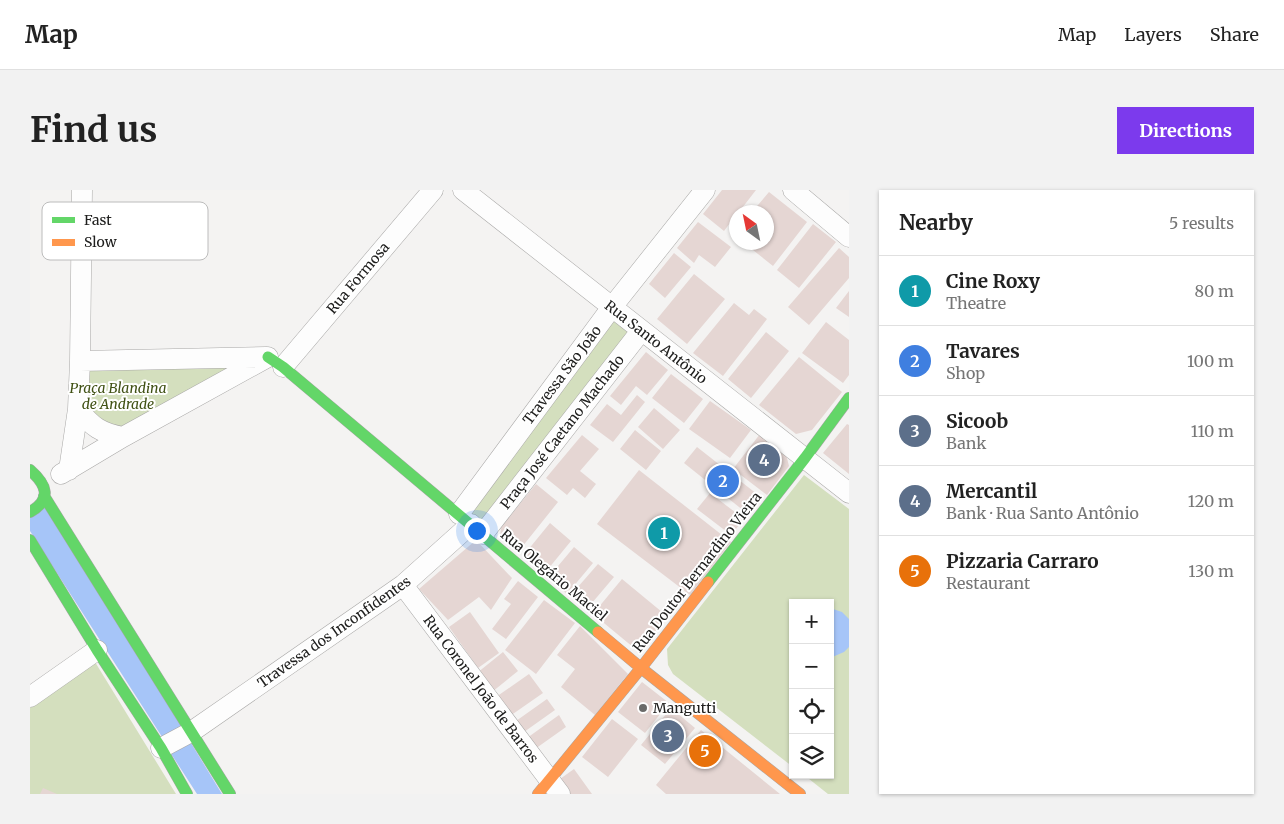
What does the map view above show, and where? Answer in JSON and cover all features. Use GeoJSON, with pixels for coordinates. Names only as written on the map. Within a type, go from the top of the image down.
{"type":"FeatureCollection","features":[{"type":"Feature","properties":{"kind":"street","name":"Rua Formosa"},"geometry":{"type":"LineString","coordinates":[[276,362],[433,190]]}},
{"type":"Feature","properties":{"kind":"street","name":"Rua Santo Antônio"},"geometry":{"type":"LineString","coordinates":[[463,190],[849,493]]}},
{"type":"Feature","properties":{"kind":"street","name":"Travessa São João"},"geometry":{"type":"LineString","coordinates":[[471,524],[612,307],[704,190]]}},
{"type":"Feature","properties":{"kind":"street"},"geometry":{"type":"LineString","coordinates":[[793,190],[849,236]]}},
{"type":"Feature","properties":{"kind":"street"},"geometry":{"type":"LineString","coordinates":[[69,470],[78,409],[81,260]]}},
{"type":"Feature","properties":{"kind":"street","name":"Praça José Caetano Machado"},"geometry":{"type":"LineString","coordinates":[[471,524],[641,330]]}},
{"type":"Feature","properties":{"kind":"street"},"geometry":{"type":"LineString","coordinates":[[80,361],[276,362]]}},
{"type":"Feature","properties":{"kind":"street"},"geometry":{"type":"LineString","coordinates":[[36,479],[69,470],[123,437],[276,362]]}},
{"type":"Feature","properties":{"kind":"street","name":"Rua Olegário Maciel"},"geometry":{"type":"LineString","coordinates":[[276,362],[641,668],[800,794]]}},
{"type":"Feature","properties":{"kind":"street","name":"Rua Doutor Bernardino Vieira"},"geometry":{"type":"LineString","coordinates":[[549,789],[805,458],[849,398]]}},
{"type":"Feature","properties":{"kind":"street"},"geometry":{"type":"LineString","coordinates":[[78,409],[99,430],[123,437]]}},
{"type":"Feature","properties":{"kind":"street"},"geometry":{"type":"LineString","coordinates":[[30,512],[36,510],[42,503],[36,479]]}},
{"type":"Feature","properties":{"kind":"street"},"geometry":{"type":"LineString","coordinates":[[36,479],[69,538],[230,794]]}},
{"type":"Feature","properties":{"kind":"street","name":"Travessa dos Inconfidentes"},"geometry":{"type":"LineString","coordinates":[[161,748],[190,732],[403,585],[471,524]]}},
{"type":"Feature","properties":{"kind":"street"},"geometry":{"type":"LineString","coordinates":[[30,540],[97,650],[161,748],[187,794]]}},
{"type":"Feature","properties":{"kind":"street","name":"Rua Coronel João de Barros"},"geometry":{"type":"LineString","coordinates":[[403,585],[549,789]]}},
{"type":"Feature","properties":{"kind":"street"},"geometry":{"type":"LineString","coordinates":[[30,697],[97,650]]}},
{"type":"Feature","properties":{"kind":"green space"},"geometry":{"type":"Polygon","coordinates":[[[613,318],[632,333],[483,527],[464,512],[613,318]]]}},
{"type":"Feature","properties":{"kind":"green space","name":"Praça Blandina de Andrade"},"geometry":{"type":"Polygon","coordinates":[[[257,359],[122,432],[80,407],[83,365],[257,359]]]}},
{"type":"Feature","properties":{"kind":"green space"},"geometry":{"type":"Polygon","coordinates":[[[804,475],[849,509],[849,794],[828,794],[809,779],[834,779],[834,599],[789,599],[789,764],[673,674],[668,665],[667,649],[804,475]]]}},
{"type":"Feature","properties":{"kind":"green space"},"geometry":{"type":"Polygon","coordinates":[[[95,662],[176,794],[30,794],[30,708],[95,662]]]}},
{"type":"Feature","properties":{"kind":"water"},"geometry":{"type":"Polygon","coordinates":[[[46,504],[184,729],[164,740],[30,531],[30,516],[46,504]]]}},
{"type":"Feature","properties":{"kind":"water"},"geometry":{"type":"Polygon","coordinates":[[[834,609],[842,612],[849,619],[849,647],[844,652],[834,656],[834,609]]]}},
{"type":"Feature","properties":{"kind":"water"},"geometry":{"type":"Polygon","coordinates":[[[188,738],[222,794],[197,794],[168,749],[188,738]]]}},
{"type":"Feature","properties":{"kind":"building"},"geometry":{"type":"Polygon","coordinates":[[[722,190],[756,190],[744,205],[729,205],[729,224],[724,231],[703,214],[722,190]]]}},
{"type":"Feature","properties":{"kind":"building"},"geometry":{"type":"Polygon","coordinates":[[[769,192],[807,222],[773,266],[753,250],[774,250],[774,205],[758,205],[769,192]]]}},
{"type":"Feature","properties":{"kind":"building"},"geometry":{"type":"Polygon","coordinates":[[[698,222],[729,245],[729,250],[715,267],[699,255],[694,263],[677,248],[698,222]]]}},
{"type":"Feature","properties":{"kind":"building"},"geometry":{"type":"Polygon","coordinates":[[[813,224],[836,242],[799,288],[777,270],[813,224]]]}},
{"type":"Feature","properties":{"kind":"building"},"geometry":{"type":"Polygon","coordinates":[[[839,248],[849,257],[849,278],[809,325],[788,307],[839,248]]]}},
{"type":"Feature","properties":{"kind":"building"},"geometry":{"type":"Polygon","coordinates":[[[674,253],[691,267],[665,298],[649,284],[674,253]]]}},
{"type":"Feature","properties":{"kind":"building"},"geometry":{"type":"Polygon","coordinates":[[[694,274],[725,299],[687,344],[657,319],[694,274]]]}},
{"type":"Feature","properties":{"kind":"building"},"geometry":{"type":"Polygon","coordinates":[[[849,291],[849,317],[836,308],[849,291]]]}},
{"type":"Feature","properties":{"kind":"building"},"geometry":{"type":"Polygon","coordinates":[[[734,303],[749,315],[754,309],[767,319],[723,376],[693,353],[734,303]]]}},
{"type":"Feature","properties":{"kind":"building"},"geometry":{"type":"Polygon","coordinates":[[[826,322],[849,340],[849,375],[843,383],[802,353],[826,322]]]}},
{"type":"Feature","properties":{"kind":"building"},"geometry":{"type":"Polygon","coordinates":[[[766,332],[789,351],[751,398],[728,379],[766,332]]]}},
{"type":"Feature","properties":{"kind":"building"},"geometry":{"type":"Polygon","coordinates":[[[646,352],[668,370],[647,395],[636,386],[621,405],[610,396],[646,352]]]}},
{"type":"Feature","properties":{"kind":"building"},"geometry":{"type":"Polygon","coordinates":[[[799,357],[842,392],[812,430],[796,434],[759,405],[799,357]]]}},
{"type":"Feature","properties":{"kind":"building"},"geometry":{"type":"Polygon","coordinates":[[[671,374],[703,399],[684,423],[652,398],[671,374]]]}},
{"type":"Feature","properties":{"kind":"building"},"geometry":{"type":"Polygon","coordinates":[[[637,395],[645,402],[613,442],[590,425],[607,404],[621,415],[637,395]]]}},
{"type":"Feature","properties":{"kind":"building"},"geometry":{"type":"Polygon","coordinates":[[[710,401],[751,430],[730,458],[689,429],[710,401]]]}},
{"type":"Feature","properties":{"kind":"building"},"geometry":{"type":"Polygon","coordinates":[[[654,408],[680,430],[663,449],[638,427],[654,408]]]}},
{"type":"Feature","properties":{"kind":"building"},"geometry":{"type":"Polygon","coordinates":[[[847,424],[849,425],[849,474],[823,453],[847,424]]]}},
{"type":"Feature","properties":{"kind":"building"},"geometry":{"type":"Polygon","coordinates":[[[635,430],[661,451],[646,470],[620,449],[635,430]]]}},
{"type":"Feature","properties":{"kind":"building"},"geometry":{"type":"Polygon","coordinates":[[[760,434],[786,454],[789,466],[767,495],[733,469],[760,434]]]}},
{"type":"Feature","properties":{"kind":"building"},"geometry":{"type":"Polygon","coordinates":[[[582,435],[599,449],[580,471],[596,484],[585,498],[573,488],[567,495],[546,478],[582,435]]]}},
{"type":"Feature","properties":{"kind":"building"},"geometry":{"type":"Polygon","coordinates":[[[697,447],[762,498],[749,515],[684,463],[697,447]]]}},
{"type":"Feature","properties":{"kind":"building"},"geometry":{"type":"Polygon","coordinates":[[[639,470],[731,542],[690,595],[597,524],[639,470]]]}},
{"type":"Feature","properties":{"kind":"building"},"geometry":{"type":"Polygon","coordinates":[[[536,484],[558,502],[518,552],[500,538],[501,527],[536,484]]]}},
{"type":"Feature","properties":{"kind":"building"},"geometry":{"type":"Polygon","coordinates":[[[710,493],[744,519],[731,535],[697,509],[710,493]]]}},
{"type":"Feature","properties":{"kind":"building"},"geometry":{"type":"Polygon","coordinates":[[[550,523],[571,541],[544,574],[523,556],[550,523]]]}},
{"type":"Feature","properties":{"kind":"building"},"geometry":{"type":"Polygon","coordinates":[[[476,540],[512,578],[491,610],[479,597],[448,620],[419,589],[476,540]]]}},
{"type":"Feature","properties":{"kind":"building"},"geometry":{"type":"Polygon","coordinates":[[[574,547],[593,563],[567,594],[548,578],[574,547]]]}},
{"type":"Feature","properties":{"kind":"building"},"geometry":{"type":"Polygon","coordinates":[[[598,564],[614,577],[586,610],[570,596],[598,564]]]}},
{"type":"Feature","properties":{"kind":"building"},"geometry":{"type":"Polygon","coordinates":[[[622,579],[668,617],[639,652],[593,614],[622,579]]]}},
{"type":"Feature","properties":{"kind":"building"},"geometry":{"type":"Polygon","coordinates":[[[518,581],[538,597],[506,639],[492,629],[511,604],[504,599],[518,581]]]}},
{"type":"Feature","properties":{"kind":"building"},"geometry":{"type":"Polygon","coordinates":[[[544,600],[575,623],[536,674],[505,650],[544,600]]]}},
{"type":"Feature","properties":{"kind":"building"},"geometry":{"type":"Polygon","coordinates":[[[470,612],[499,653],[478,668],[449,627],[470,612]]]}},
{"type":"Feature","properties":{"kind":"building"},"geometry":{"type":"Polygon","coordinates":[[[580,626],[628,674],[595,715],[561,687],[575,669],[557,655],[580,626]]]}},
{"type":"Feature","properties":{"kind":"building"},"geometry":{"type":"Polygon","coordinates":[[[503,652],[518,671],[492,692],[477,673],[503,652]]]}},
{"type":"Feature","properties":{"kind":"building"},"geometry":{"type":"Polygon","coordinates":[[[529,674],[543,693],[510,716],[496,697],[529,674]]]}},
{"type":"Feature","properties":{"kind":"building","name":"Mangutti"},"geometry":{"type":"Polygon","coordinates":[[[642,682],[669,703],[645,733],[618,712],[642,682]]]}},
{"type":"Feature","properties":{"kind":"building"},"geometry":{"type":"Polygon","coordinates":[[[547,699],[555,710],[524,732],[516,721],[547,699]]]}},
{"type":"Feature","properties":{"kind":"building"},"geometry":{"type":"Polygon","coordinates":[[[671,708],[695,728],[665,764],[641,745],[671,708]]]}},
{"type":"Feature","properties":{"kind":"building"},"geometry":{"type":"Polygon","coordinates":[[[559,715],[566,727],[535,749],[527,738],[559,715]]]}},
{"type":"Feature","properties":{"kind":"building"},"geometry":{"type":"Polygon","coordinates":[[[612,719],[638,739],[608,777],[582,757],[612,719]]]}},
{"type":"Feature","properties":{"kind":"building"},"geometry":{"type":"Polygon","coordinates":[[[701,730],[780,794],[666,794],[656,785],[701,730]]]}},
{"type":"Feature","properties":{"kind":"building"},"geometry":{"type":"Polygon","coordinates":[[[574,769],[592,794],[570,794],[560,779],[574,769]]]}},
{"type":"Feature","properties":{"kind":"building"},"geometry":{"type":"Polygon","coordinates":[[[43,788],[57,794],[40,794],[43,788]]]}},
{"type":"Feature","properties":{"kind":"traffic: fast"},"geometry":{"type":"LineString","coordinates":[[268,357],[283,367],[598,632]]}},
{"type":"Feature","properties":{"kind":"traffic: fast"},"geometry":{"type":"LineString","coordinates":[[708,582],[805,458],[849,398]]}},
{"type":"Feature","properties":{"kind":"traffic: fast"},"geometry":{"type":"LineString","coordinates":[[30,470],[36,475],[45,491],[42,502],[30,512]]}},
{"type":"Feature","properties":{"kind":"traffic: fast"},"geometry":{"type":"LineString","coordinates":[[44,496],[230,794]]}},
{"type":"Feature","properties":{"kind":"traffic: fast"},"geometry":{"type":"LineString","coordinates":[[30,540],[97,650],[161,748],[187,794]]}},
{"type":"Feature","properties":{"kind":"traffic: slow"},"geometry":{"type":"LineString","coordinates":[[538,794],[641,668],[708,582]]}},
{"type":"Feature","properties":{"kind":"traffic: slow"},"geometry":{"type":"LineString","coordinates":[[598,632],[800,794]]}},
{"type":"Feature","properties":{"kind":"place","name":"Mercantil"},"geometry":{"type":"Point","coordinates":[764,460]}},
{"type":"Feature","properties":{"kind":"place","name":"Tavares"},"geometry":{"type":"Point","coordinates":[723,481]}},
{"type":"Feature","properties":{"kind":"place","name":"Cine Roxy"},"geometry":{"type":"Point","coordinates":[664,533]}},
{"type":"Feature","properties":{"kind":"place","name":"Mangutti"},"geometry":{"type":"Point","coordinates":[643,708]}},
{"type":"Feature","properties":{"kind":"place","name":"Sicoob"},"geometry":{"type":"Point","coordinates":[668,736]}},
{"type":"Feature","properties":{"kind":"place","name":"Pizzaria Carraro"},"geometry":{"type":"Point","coordinates":[705,751]}}]}
